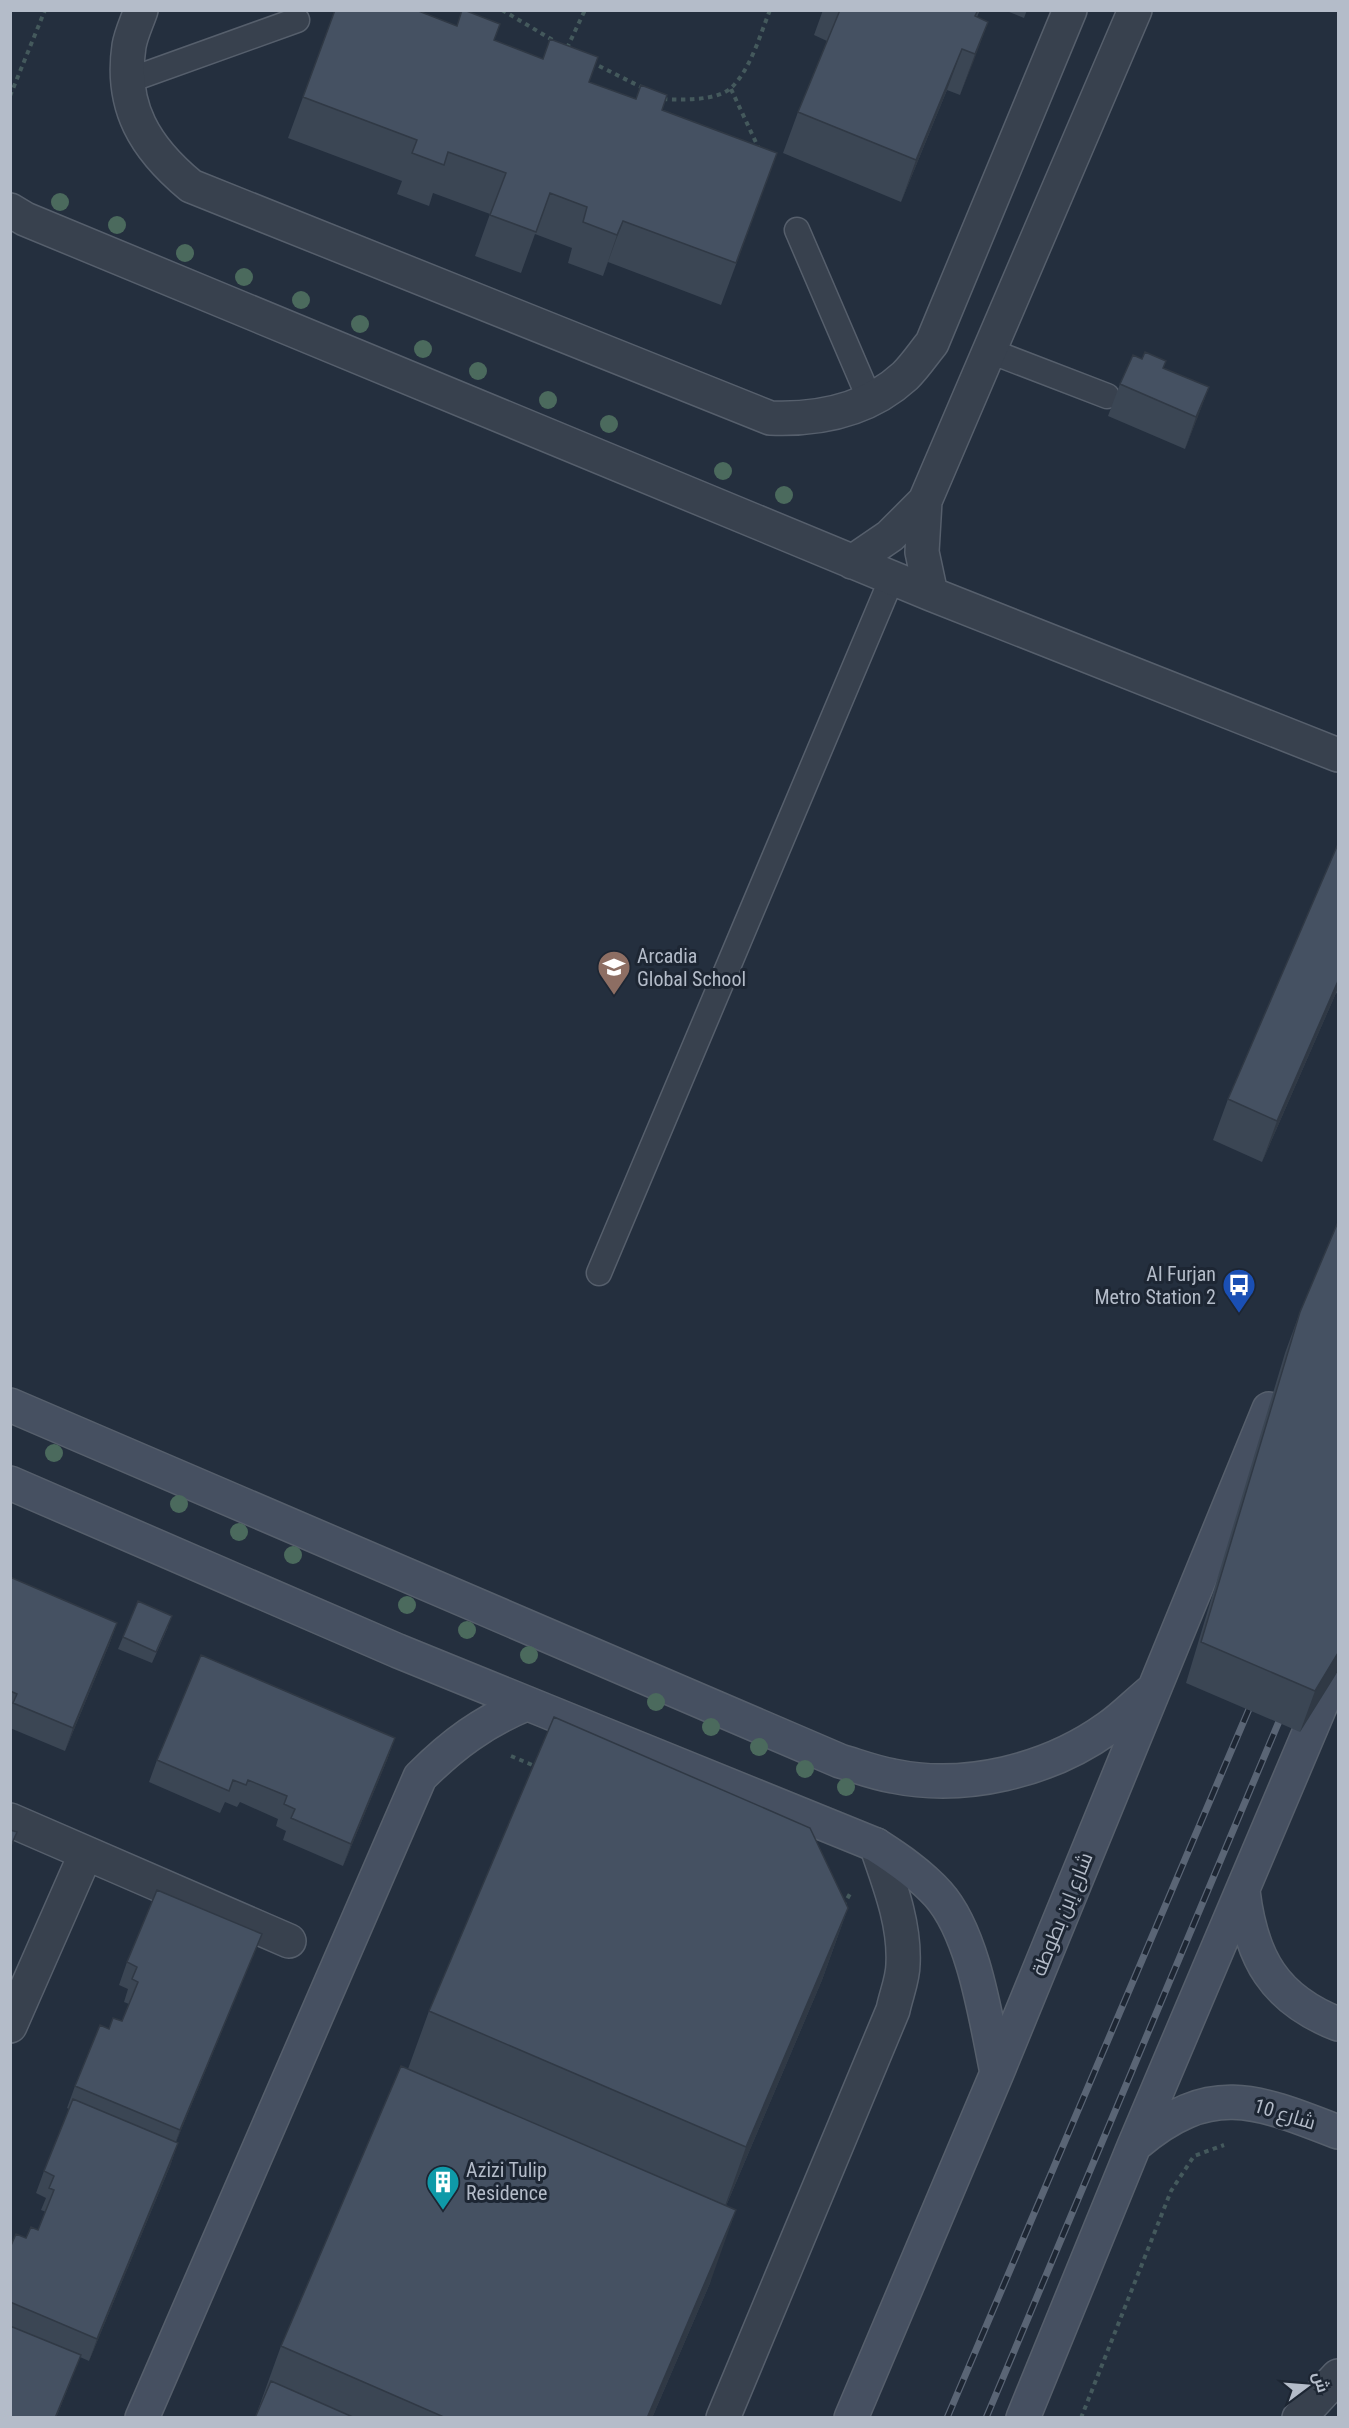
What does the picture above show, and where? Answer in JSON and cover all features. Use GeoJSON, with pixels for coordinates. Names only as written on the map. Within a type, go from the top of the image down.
{"type":"FeatureCollection","features":[{"type":"Feature","properties":{"kind":"street"},"geometry":{"type":"LineString","coordinates":[[141,10],[129,45],[127,81],[134,112],[147,141],[166,166],[191,186],[770,418],[796,419],[821,417],[870,400],[904,376],[932,343],[1070,10]]}},
{"type":"Feature","properties":{"kind":"street"},"geometry":{"type":"LineString","coordinates":[[931,594],[922,552],[925,501],[1135,10]]}},
{"type":"Feature","properties":{"kind":"street"},"geometry":{"type":"LineString","coordinates":[[10,210],[36,223],[852,562],[1338,755]]}},
{"type":"Feature","properties":{"kind":"street"},"geometry":{"type":"LineString","coordinates":[[852,562],[890,536],[925,501]]}},
{"type":"Feature","properties":{"kind":"street"},"geometry":{"type":"LineString","coordinates":[[10,1406],[840,1761],[893,1776],[950,1781],[1005,1774],[1059,1756],[1107,1728],[1154,1689]]}},
{"type":"Feature","properties":{"kind":"street","name":"شارع إبن بطوطة"},"geometry":{"type":"LineString","coordinates":[[851,2418],[997,2073],[1269,1409]]}},
{"type":"Feature","properties":{"kind":"street"},"geometry":{"type":"LineString","coordinates":[[10,1483],[387,1646],[876,1845],[909,1867],[939,1895],[962,1934],[978,1981],[997,2073]]}},
{"type":"Feature","properties":{"kind":"street"},"geometry":{"type":"LineString","coordinates":[[1023,2418],[1134,2146],[1328,1688]]}},
{"type":"Feature","properties":{"kind":"street"},"geometry":{"type":"LineString","coordinates":[[142,2418],[420,1778],[461,1738],[526,1704]]}},
{"type":"Feature","properties":{"kind":"street"},"geometry":{"type":"LineString","coordinates":[[10,1820],[289,1941]]}},
{"type":"Feature","properties":{"kind":"street"},"geometry":{"type":"LineString","coordinates":[[723,2418],[893,2010],[903,1965],[900,1924],[891,1888],[876,1845]]}},
{"type":"Feature","properties":{"kind":"street"},"geometry":{"type":"LineString","coordinates":[[10,2026],[86,1853]]}},
{"type":"Feature","properties":{"kind":"street"},"geometry":{"type":"LineString","coordinates":[[1243,1891],[1247,1921],[1256,1950],[1271,1976],[1292,1998],[1317,2016],[1338,2024]]}},
{"type":"Feature","properties":{"kind":"street","name":"شارع 10"},"geometry":{"type":"LineString","coordinates":[[1134,2146],[1158,2125],[1185,2111],[1216,2103],[1246,2102],[1277,2108],[1338,2132]]}},
{"type":"Feature","properties":{"kind":"street"},"geometry":{"type":"LineString","coordinates":[[1299,2418],[1338,2376]]}},
{"type":"Feature","properties":{"kind":"lane"},"geometry":{"type":"LineString","coordinates":[[127,81],[297,20]]}},
{"type":"Feature","properties":{"kind":"lane"},"geometry":{"type":"LineString","coordinates":[[796,230],[870,400]]}},
{"type":"Feature","properties":{"kind":"lane"},"geometry":{"type":"LineString","coordinates":[[990,351],[1107,396]]}},
{"type":"Feature","properties":{"kind":"lane"},"geometry":{"type":"LineString","coordinates":[[599,1273],[892,578]]}},
{"type":"Feature","properties":{"kind":"path"},"geometry":{"type":"LineString","coordinates":[[10,96],[45,10]]}},
{"type":"Feature","properties":{"kind":"path"},"geometry":{"type":"LineString","coordinates":[[502,10],[576,54]]}},
{"type":"Feature","properties":{"kind":"path"},"geometry":{"type":"LineString","coordinates":[[566,49],[585,10]]}},
{"type":"Feature","properties":{"kind":"path"},"geometry":{"type":"LineString","coordinates":[[654,94],[664,99],[706,99],[731,89],[743,72],[770,10]]}},
{"type":"Feature","properties":{"kind":"path"},"geometry":{"type":"LineString","coordinates":[[586,59],[645,89]]}},
{"type":"Feature","properties":{"kind":"path"},"geometry":{"type":"LineString","coordinates":[[731,89],[761,153]]}},
{"type":"Feature","properties":{"kind":"path"},"geometry":{"type":"LineString","coordinates":[[517,1758],[539,1768]]}},
{"type":"Feature","properties":{"kind":"path"},"geometry":{"type":"LineString","coordinates":[[840,1911],[876,1845]]}},
{"type":"Feature","properties":{"kind":"path"},"geometry":{"type":"LineString","coordinates":[[1081,2418],[1171,2191],[1194,2156],[1226,2144]]}},
{"type":"Feature","properties":{"kind":"building"},"geometry":{"type":"Polygon","coordinates":[[[335,10],[416,10],[457,26],[462,10],[464,10],[500,24],[494,40],[543,59],[550,39],[598,57],[589,82],[636,99],[641,85],[667,95],[662,110],[777,153],[736,263],[623,221],[617,235],[583,222],[587,207],[550,193],[536,232],[490,215],[506,173],[448,152],[444,165],[412,153],[417,140],[303,97],[335,10]]]}},
{"type":"Feature","properties":{"kind":"building"},"geometry":{"type":"Polygon","coordinates":[[[840,10],[978,10],[975,16],[988,22],[975,54],[962,49],[916,160],[798,112],[840,10]]]}},
{"type":"Feature","properties":{"kind":"building"},"geometry":{"type":"Polygon","coordinates":[[[1145,352],[1166,361],[1163,368],[1209,387],[1196,417],[1120,384],[1133,355],[1142,359],[1145,352]]]}},
{"type":"Feature","properties":{"kind":"building"},"geometry":{"type":"Polygon","coordinates":[[[1338,844],[1338,981],[1277,1121],[1228,1099],[1338,844]]]}},
{"type":"Feature","properties":{"kind":"building"},"geometry":{"type":"Polygon","coordinates":[[[1338,1222],[1338,1653],[1315,1691],[1201,1642],[1300,1312],[1338,1222]]]}},
{"type":"Feature","properties":{"kind":"building"},"geometry":{"type":"Polygon","coordinates":[[[10,1577],[117,1623],[73,1728],[13,1703],[17,1694],[10,1691],[10,1577]]]}},
{"type":"Feature","properties":{"kind":"building"},"geometry":{"type":"Polygon","coordinates":[[[138,1601],[172,1616],[156,1652],[123,1637],[138,1601]]]}},
{"type":"Feature","properties":{"kind":"building"},"geometry":{"type":"Polygon","coordinates":[[[201,1655],[395,1738],[351,1844],[291,1818],[295,1809],[284,1804],[287,1796],[248,1780],[246,1785],[233,1780],[229,1791],[157,1760],[201,1655]]]}},
{"type":"Feature","properties":{"kind":"building"},"geometry":{"type":"Polygon","coordinates":[[[554,1717],[810,1828],[848,1908],[746,2147],[429,2011],[554,1717]]]}},
{"type":"Feature","properties":{"kind":"building"},"geometry":{"type":"Polygon","coordinates":[[[10,1830],[17,1832],[10,1848],[10,1830]]]}},
{"type":"Feature","properties":{"kind":"building"},"geometry":{"type":"Polygon","coordinates":[[[157,1890],[262,1934],[180,2130],[75,2086],[100,2025],[109,2029],[113,2018],[122,2021],[138,1982],[132,1979],[137,1967],[127,1962],[157,1890]]]}},
{"type":"Feature","properties":{"kind":"building","name":"Azizi Tulip Residence"},"geometry":{"type":"Polygon","coordinates":[[[401,2066],[736,2210],[647,2418],[446,2418],[281,2346],[401,2066]]]}},
{"type":"Feature","properties":{"kind":"building"},"geometry":{"type":"Polygon","coordinates":[[[73,2099],[178,2143],[97,2339],[10,2302],[10,2248],[16,2234],[26,2238],[31,2227],[38,2230],[54,2190],[49,2188],[54,2176],[44,2171],[73,2099]]]}},
{"type":"Feature","properties":{"kind":"building"},"geometry":{"type":"Polygon","coordinates":[[[10,2326],[81,2355],[55,2418],[10,2418],[10,2326]]]}},
{"type":"Feature","properties":{"kind":"building"},"geometry":{"type":"Polygon","coordinates":[[[271,2381],[355,2418],[255,2418],[271,2381]]]}},
{"type":"Feature","properties":{"kind":"railway"},"geometry":{"type":"LineString","coordinates":[[947,2418],[1255,1695]]}},
{"type":"Feature","properties":{"kind":"railway"},"geometry":{"type":"LineString","coordinates":[[986,2418],[1285,1707]]}},
{"type":"Feature","properties":{"kind":"place","name":"Arcadia Global School"},"geometry":{"type":"Point","coordinates":[614,996]}},
{"type":"Feature","properties":{"kind":"place","name":"Al Furjan Metro Station 2"},"geometry":{"type":"Point","coordinates":[1239,1314]}},
{"type":"Feature","properties":{"kind":"place","name":"Azizi Tulip Residence"},"geometry":{"type":"Point","coordinates":[443,2211]}}]}
